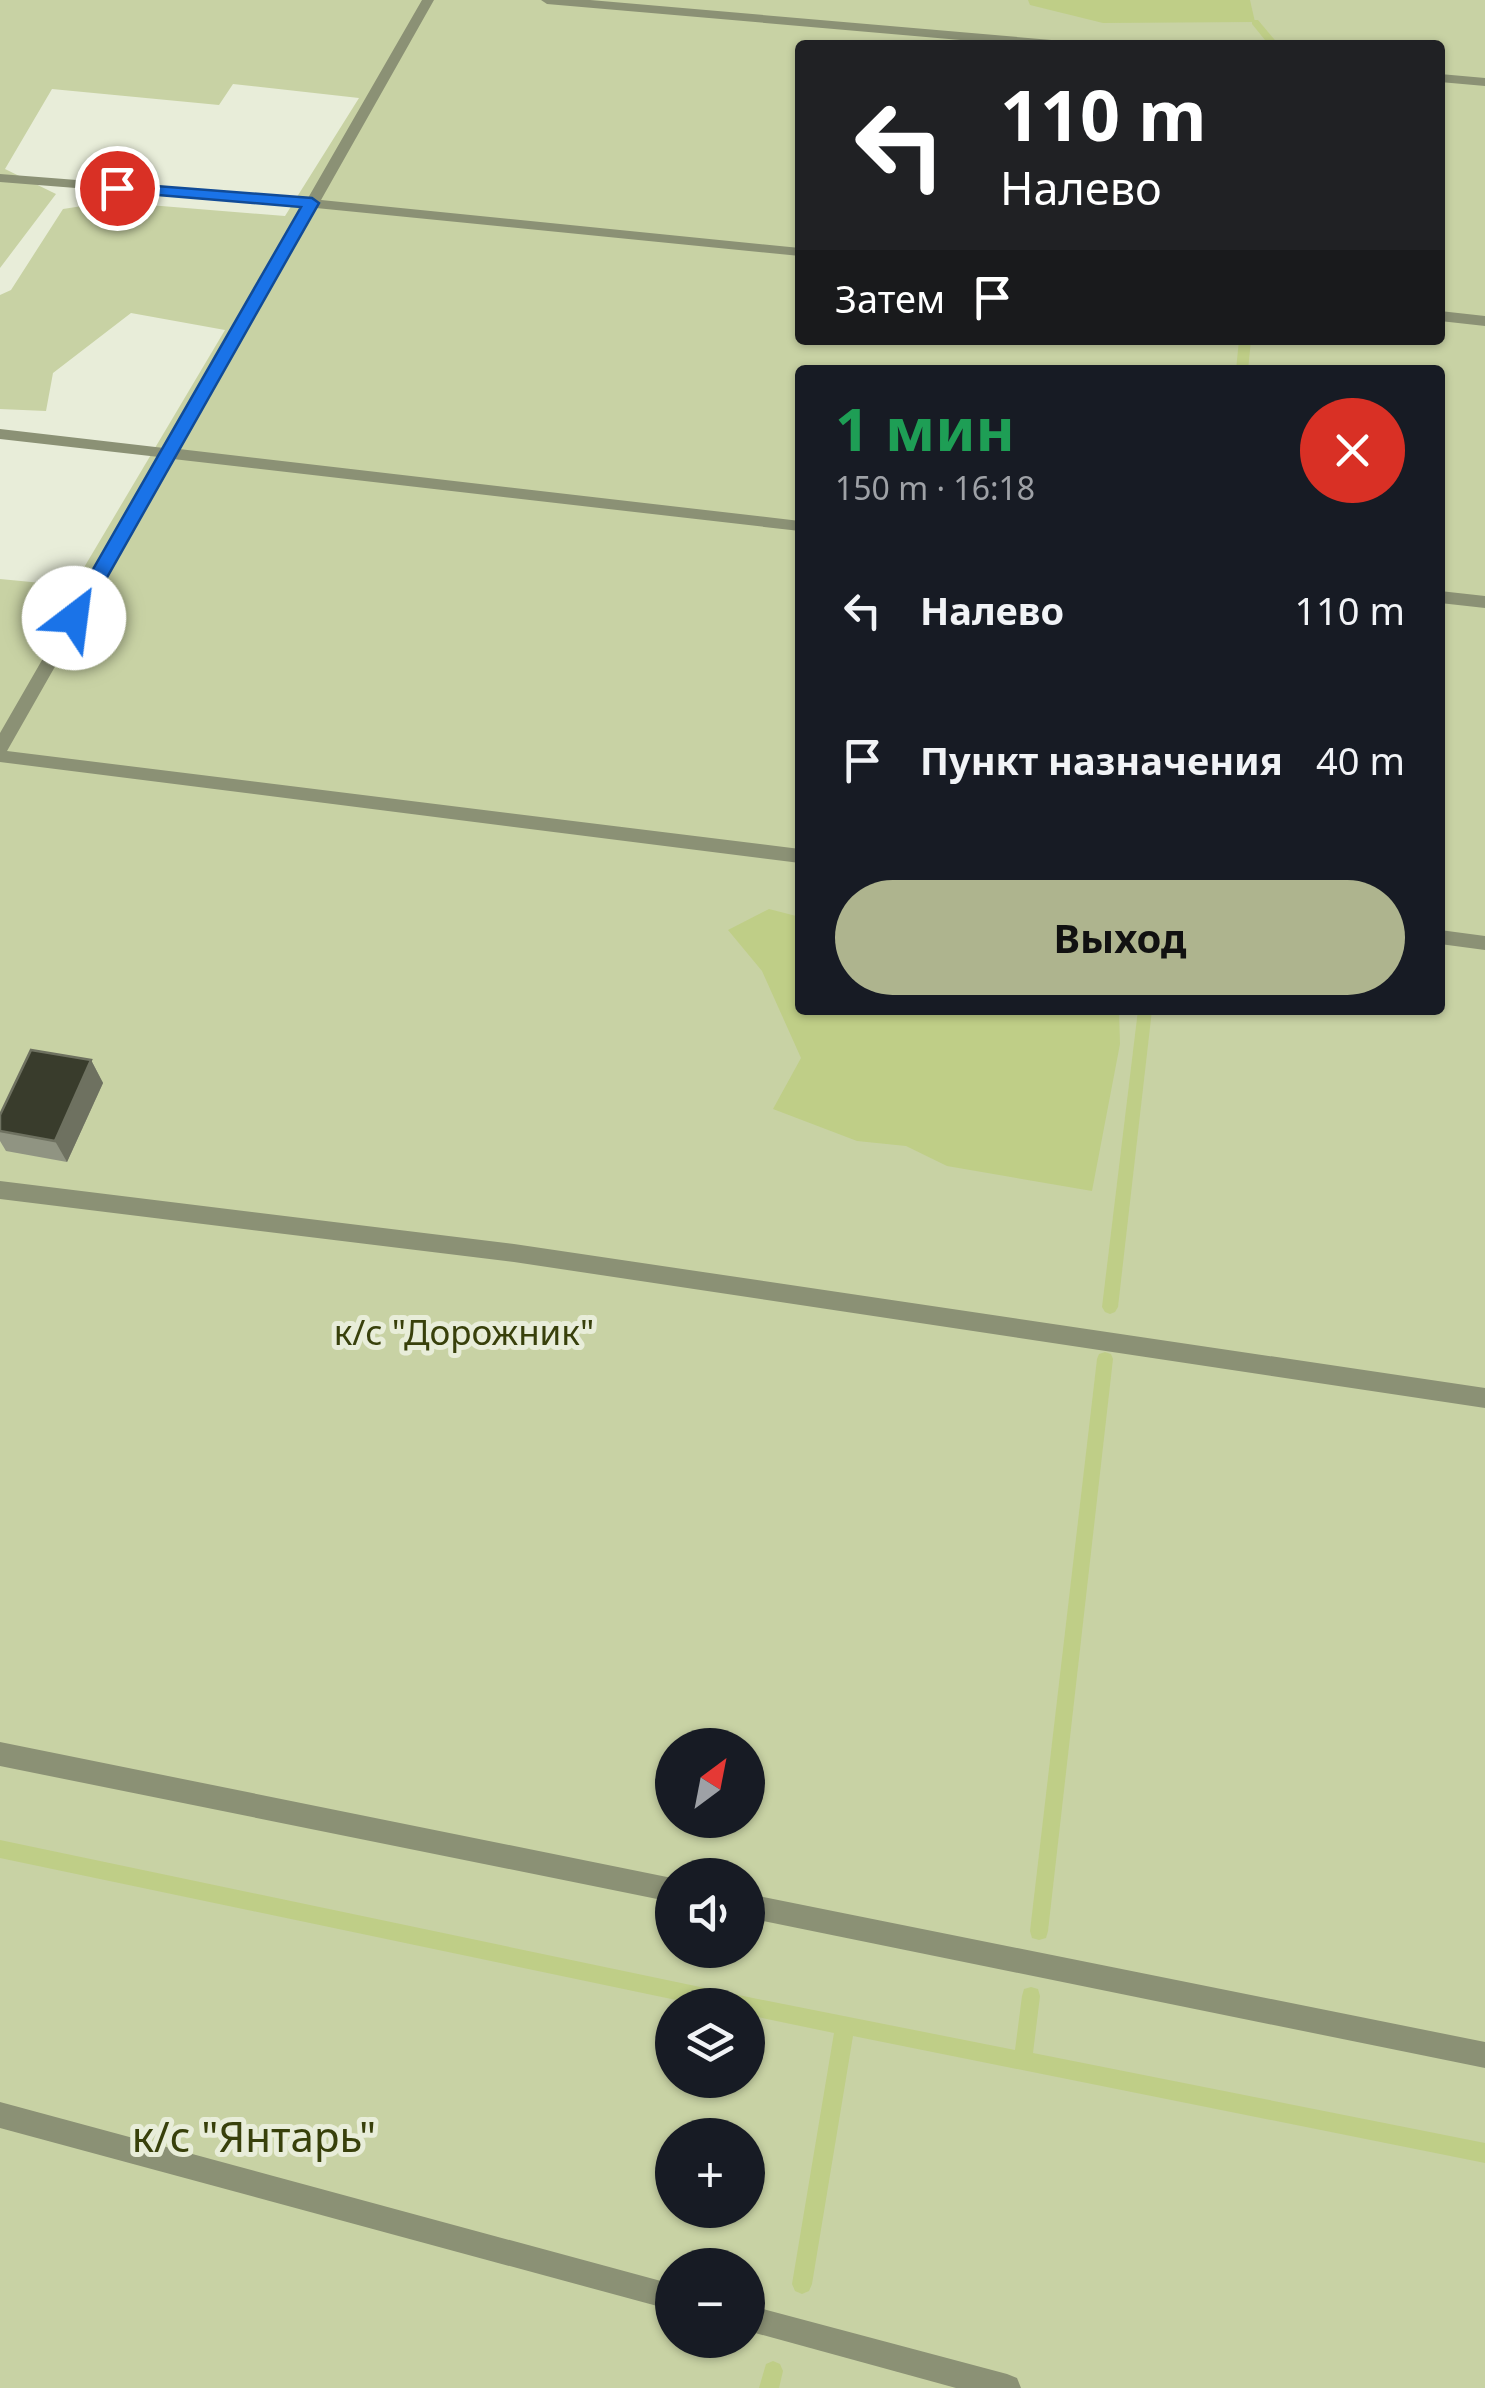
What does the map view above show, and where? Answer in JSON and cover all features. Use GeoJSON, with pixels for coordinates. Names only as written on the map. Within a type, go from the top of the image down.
{"type":"FeatureCollection","features":[{"type":"Feature","properties":{"kind":"lane"},"geometry":{"type":"LineString","coordinates":[[0,748],[428,0]]}},
{"type":"Feature","properties":{"kind":"lane"},"geometry":{"type":"LineString","coordinates":[[547,0],[1007,40]]}},
{"type":"Feature","properties":{"kind":"lane"},"geometry":{"type":"LineString","coordinates":[[1445,78],[1485,82]]}},
{"type":"Feature","properties":{"kind":"lane"},"geometry":{"type":"LineString","coordinates":[[0,178],[312,203],[795,251]]}},
{"type":"Feature","properties":{"kind":"lane"},"geometry":{"type":"LineString","coordinates":[[1445,317],[1485,321]]}},
{"type":"Feature","properties":{"kind":"lane"},"geometry":{"type":"LineString","coordinates":[[0,434],[795,525]]}},
{"type":"Feature","properties":{"kind":"lane"},"geometry":{"type":"LineString","coordinates":[[1445,598],[1485,602]]}},
{"type":"Feature","properties":{"kind":"lane"},"geometry":{"type":"LineString","coordinates":[[0,756],[795,855]]}},
{"type":"Feature","properties":{"kind":"lane"},"geometry":{"type":"LineString","coordinates":[[1445,938],[1485,943]]}},
{"type":"Feature","properties":{"kind":"lane"},"geometry":{"type":"LineString","coordinates":[[0,1190],[514,1253],[1485,1398]]}},
{"type":"Feature","properties":{"kind":"lane"},"geometry":{"type":"LineString","coordinates":[[0,1754],[655,1887]]}},
{"type":"Feature","properties":{"kind":"lane"},"geometry":{"type":"LineString","coordinates":[[765,1909],[1485,2055]]}},
{"type":"Feature","properties":{"kind":"lane"},"geometry":{"type":"LineString","coordinates":[[0,2115],[655,2292]]}},
{"type":"Feature","properties":{"kind":"lane"},"geometry":{"type":"LineString","coordinates":[[765,2323],[1007,2388]]}},
{"type":"Feature","properties":{"kind":"green space","name":"к/с \"Дорожник\""},"geometry":{"type":"Polygon","coordinates":[[[0,0],[1485,0],[1485,2388],[0,2388],[0,579],[73,586],[225,330],[131,313],[53,373],[46,411],[0,409],[0,295],[11,290],[63,209],[134,198],[149,205],[285,216],[359,98],[233,84],[219,105],[52,89],[5,169],[56,194],[0,268],[0,0]]]}},
{"type":"Feature","properties":{"kind":"shaded area"},"geometry":{"type":"Polygon","coordinates":[[[1028,0],[1250,0],[1255,22],[1103,23],[1030,5],[1028,0]]]}},
{"type":"Feature","properties":{"kind":"shaded area"},"geometry":{"type":"Polygon","coordinates":[[[769,909],[795,916],[795,1015],[1119,1015],[1120,1044],[1092,1191],[947,1166],[906,1146],[857,1141],[773,1109],[801,1058],[762,971],[728,930],[769,909]]]}},
{"type":"Feature","properties":{"kind":"building"},"geometry":{"type":"Polygon","coordinates":[[[31,1050],[91,1060],[55,1141],[0,1131],[0,1115],[31,1050]]]}},
{"type":"Feature","properties":{"kind":"waterway"},"geometry":{"type":"LineString","coordinates":[[1255,22],[1270,40]]}},
{"type":"Feature","properties":{"kind":"waterway"},"geometry":{"type":"LineString","coordinates":[[1242,365],[1244,345]]}},
{"type":"Feature","properties":{"kind":"waterway"},"geometry":{"type":"LineString","coordinates":[[1110,1307],[1144,1015]]}},
{"type":"Feature","properties":{"kind":"waterway"},"geometry":{"type":"LineString","coordinates":[[1039,1931],[1105,1359]]}},
{"type":"Feature","properties":{"kind":"waterway"},"geometry":{"type":"LineString","coordinates":[[0,1849],[664,1988]]}},
{"type":"Feature","properties":{"kind":"waterway"},"geometry":{"type":"LineString","coordinates":[[1023,2060],[1031,1996]]}},
{"type":"Feature","properties":{"kind":"waterway"},"geometry":{"type":"LineString","coordinates":[[765,2009],[845,2025]]}},
{"type":"Feature","properties":{"kind":"waterway"},"geometry":{"type":"LineString","coordinates":[[802,2284],[845,2025]]}},
{"type":"Feature","properties":{"kind":"waterway"},"geometry":{"type":"LineString","coordinates":[[845,2025],[1485,2153]]}},
{"type":"Feature","properties":{"kind":"waterway"},"geometry":{"type":"LineString","coordinates":[[769,2388],[773,2371]]}},
{"type":"Feature","properties":{"kind":"route"},"geometry":{"type":"LineString","coordinates":[[74,618],[312,203],[117,188]]}},
{"type":"Feature","properties":{"kind":"park label","name":"к/с \"Янтарь\""},"geometry":{"type":"Point","coordinates":[254,2135]}}]}
